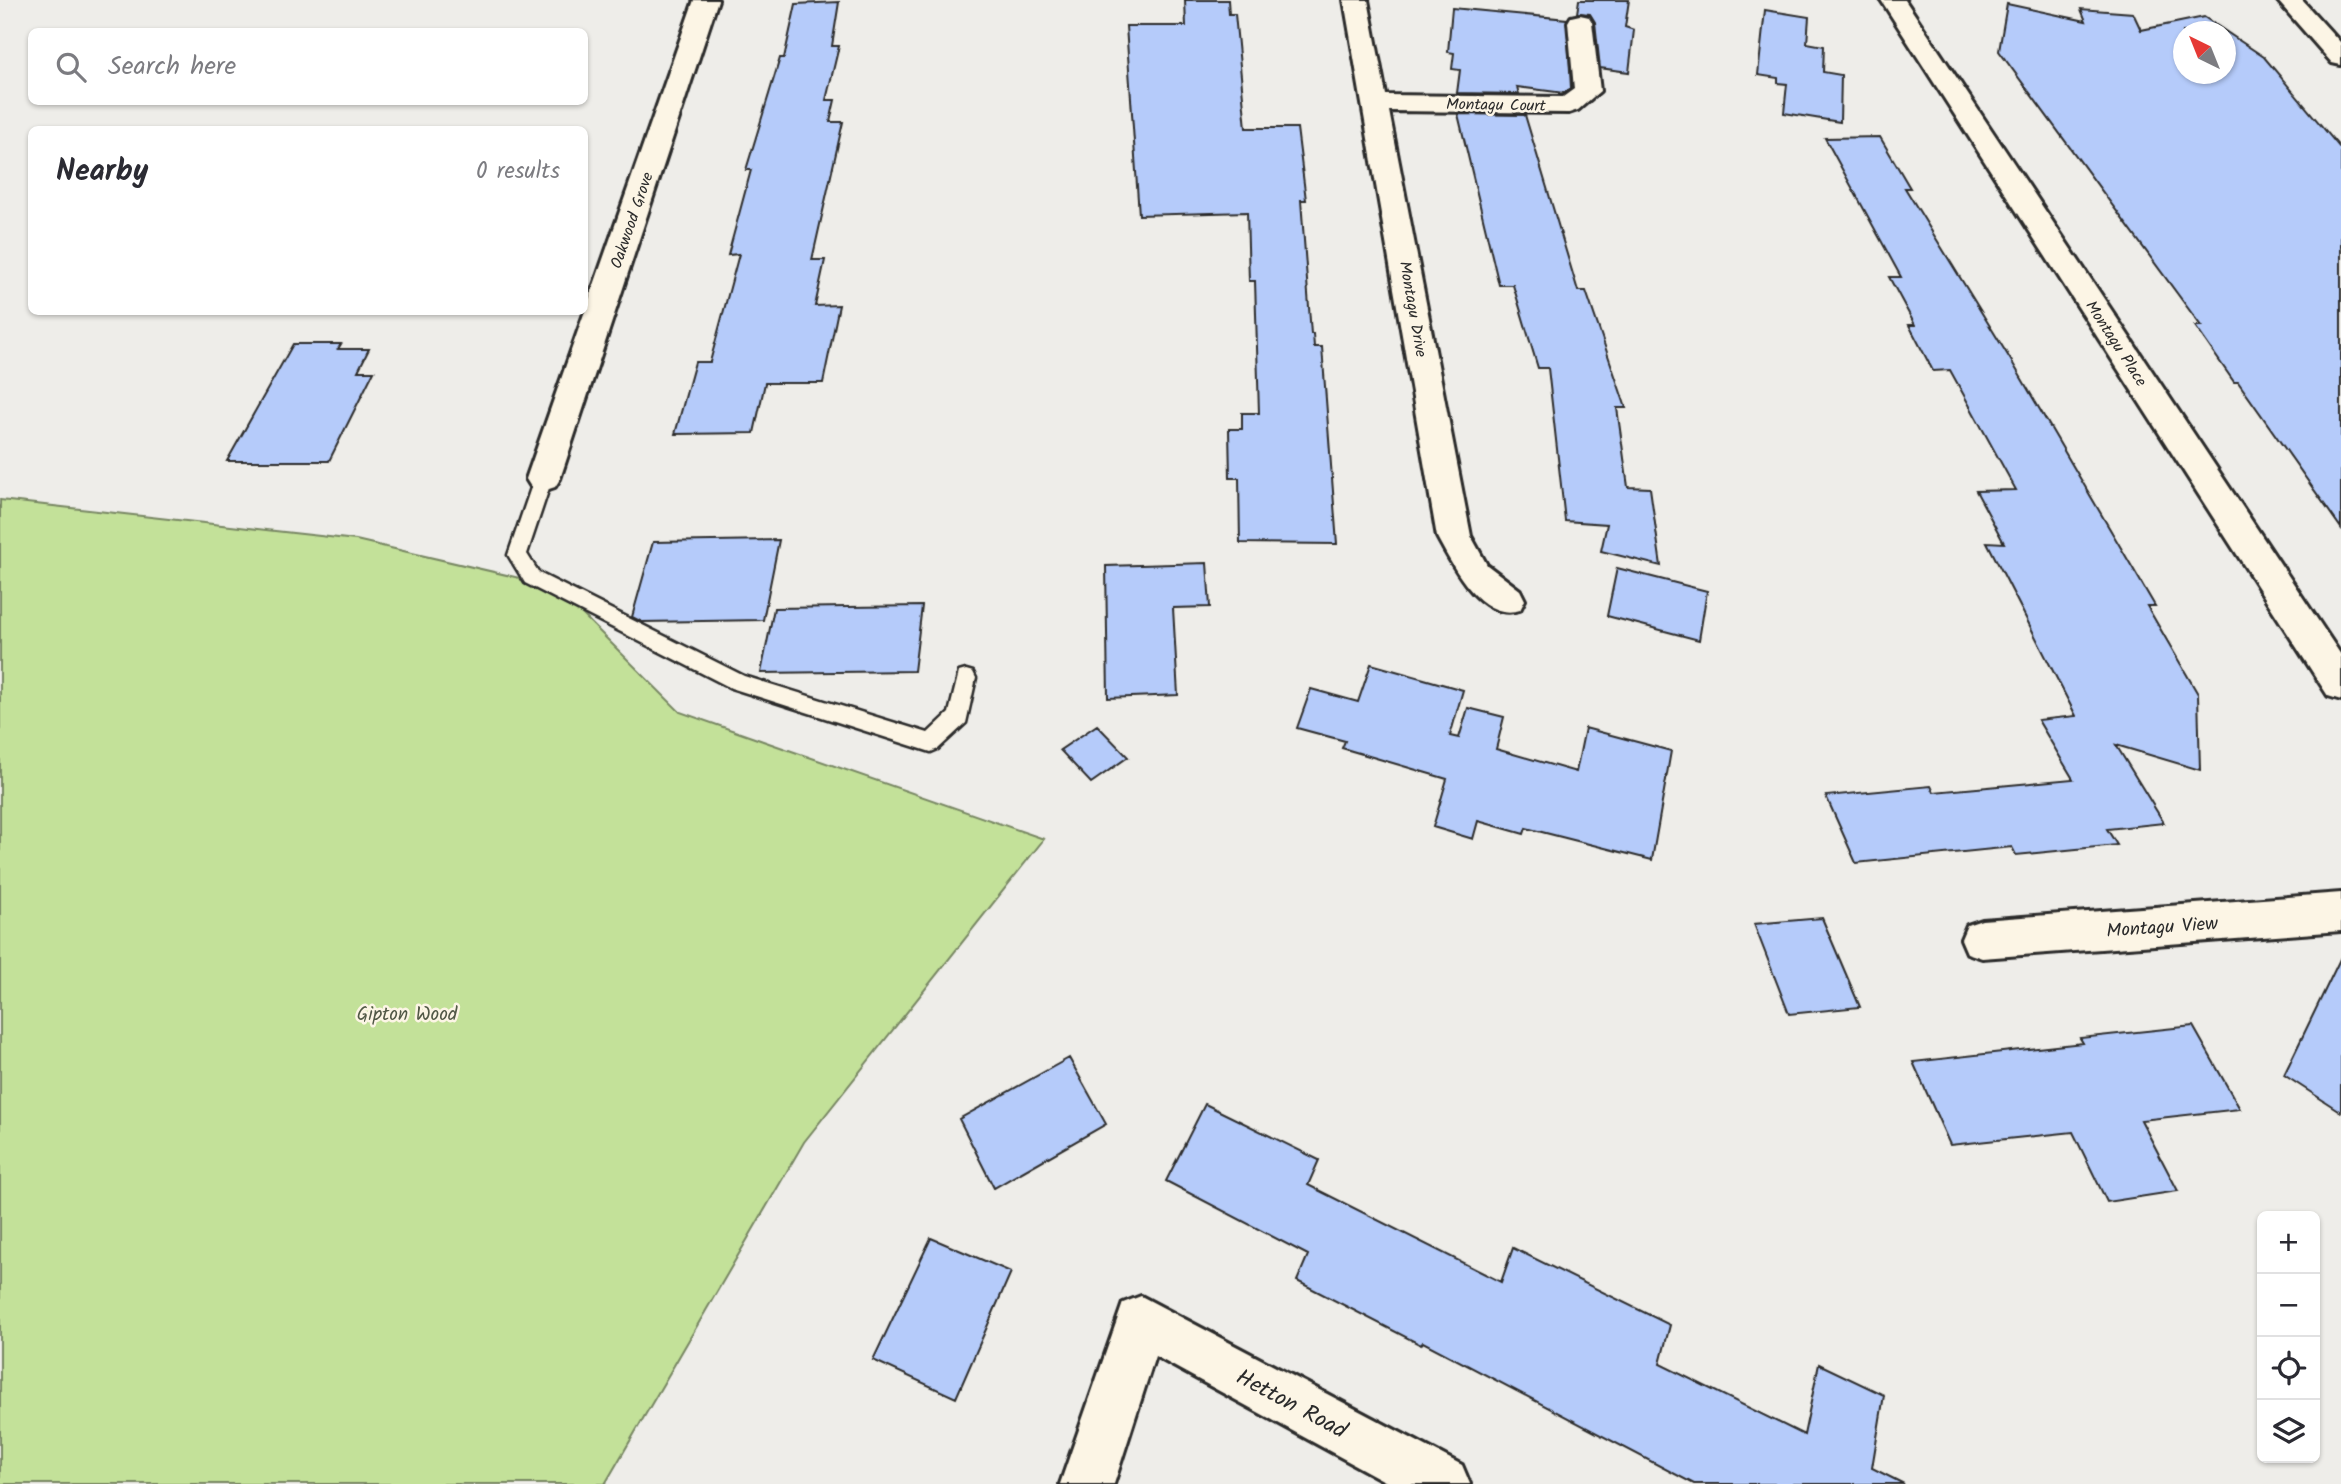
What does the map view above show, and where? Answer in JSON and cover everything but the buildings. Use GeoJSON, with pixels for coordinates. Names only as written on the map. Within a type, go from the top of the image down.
{"type":"FeatureCollection","features":[{"type":"Feature","properties":{"kind":"street","name":"Oakwood Grove"},"geometry":{"type":"LineString","coordinates":[[543,479],[706,0]]}},
{"type":"Feature","properties":{"kind":"street","name":"Montagu Drive"},"geometry":{"type":"LineString","coordinates":[[1356,0],[1373,103],[1388,162],[1454,537],[1475,574],[1507,600]]}},
{"type":"Feature","properties":{"kind":"street","name":"Montagu Place"},"geometry":{"type":"LineString","coordinates":[[1893,0],[2341,685]]}},
{"type":"Feature","properties":{"kind":"street"},"geometry":{"type":"LineString","coordinates":[[2289,0],[2341,58]]}},
{"type":"Feature","properties":{"kind":"street","name":"Montagu Court"},"geometry":{"type":"LineString","coordinates":[[1373,103],[1569,105],[1587,91],[1580,22]]}},
{"type":"Feature","properties":{"kind":"street","name":"Montagu View"},"geometry":{"type":"LineString","coordinates":[[1982,939],[2341,912]]}},
{"type":"Feature","properties":{"kind":"street","name":"Hetton Road"},"geometry":{"type":"LineString","coordinates":[[1087,1484],[1141,1321],[1443,1484]]}},
{"type":"Feature","properties":{"kind":"lane"},"geometry":{"type":"LineString","coordinates":[[543,479],[517,555],[532,578],[738,682],[931,743],[959,718],[966,678]]}},
{"type":"Feature","properties":{"kind":"green space","name":"Gipton Wood"},"geometry":{"type":"Polygon","coordinates":[[[0,500],[356,540],[554,586],[680,712],[1044,839],[804,1142],[605,1484],[0,1484],[0,500]]]}}]}
